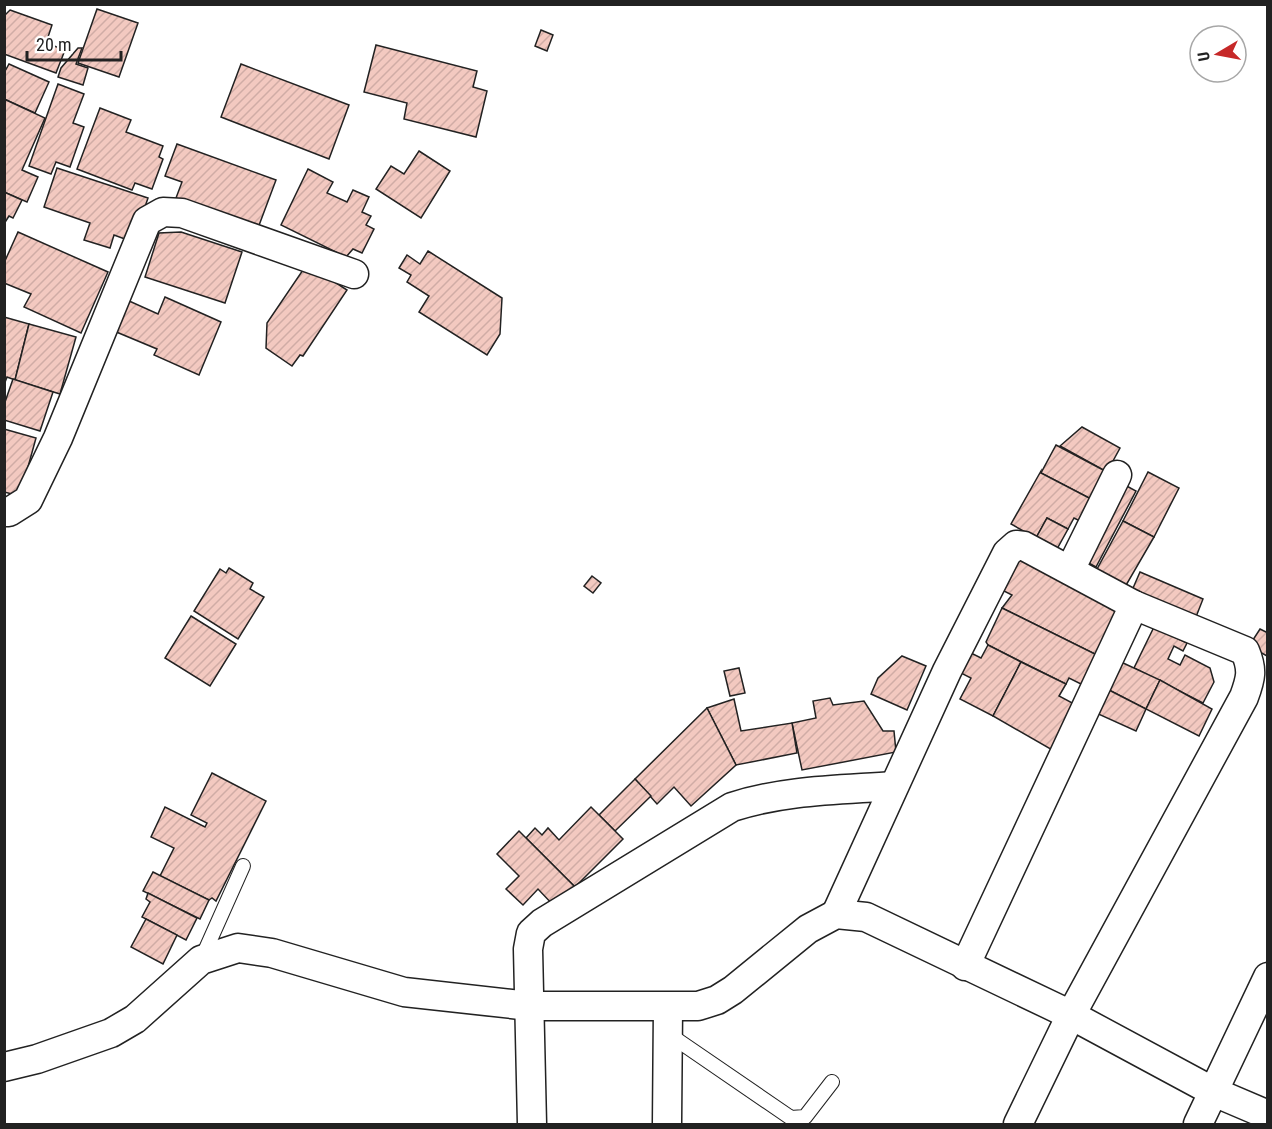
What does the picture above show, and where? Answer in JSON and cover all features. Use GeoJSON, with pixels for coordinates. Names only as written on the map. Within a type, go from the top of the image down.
{"type":"FeatureCollection","features":[{"type":"Feature","properties":{"kind":"street"},"geometry":{"type":"LineString","coordinates":[[4,512],[9,512],[28,500],[57,438],[147,221],[163,213],[182,213],[354,274]]}},
{"type":"Feature","properties":{"kind":"street"},"geometry":{"type":"LineString","coordinates":[[1070,570],[1117,475]]}},
{"type":"Feature","properties":{"kind":"street"},"geometry":{"type":"LineString","coordinates":[[836,914],[947,670],[1007,553],[1016,545],[1024,546],[1134,605],[1245,651],[1251,666],[1250,681],[1244,697],[1071,1015],[1018,1125]]}},
{"type":"Feature","properties":{"kind":"street"},"geometry":{"type":"LineString","coordinates":[[965,966],[1134,605]]}},
{"type":"Feature","properties":{"kind":"street"},"geometry":{"type":"LineString","coordinates":[[532,1125],[528,950],[531,933],[542,923],[732,807],[756,799],[783,794],[893,786]]}},
{"type":"Feature","properties":{"kind":"street"},"geometry":{"type":"LineString","coordinates":[[4,1067],[37,1059],[111,1033],[135,1019],[201,960],[238,948],[272,953],[405,992],[668,1020],[717,1000],[733,990],[808,929],[836,914],[866,918],[1071,1015],[1214,1092],[1268,1115]]}},
{"type":"Feature","properties":{"kind":"street"},"geometry":{"type":"LineString","coordinates":[[1198,1125],[1268,977]]}},
{"type":"Feature","properties":{"kind":"street"},"geometry":{"type":"LineString","coordinates":[[667,1125],[668,1020]]}},
{"type":"Feature","properties":{"kind":"lane"},"geometry":{"type":"LineString","coordinates":[[201,960],[243,866]]}},
{"type":"Feature","properties":{"kind":"lane"},"geometry":{"type":"LineString","coordinates":[[668,1020],[791,1118],[805,1117],[832,1082]]}},
{"type":"Feature","properties":{"kind":"building"},"geometry":{"type":"Polygon","coordinates":[[[97,9],[138,23],[119,77],[78,63],[97,9]]]}},
{"type":"Feature","properties":{"kind":"building"},"geometry":{"type":"Polygon","coordinates":[[[10,10],[52,25],[46,43],[65,50],[56,73],[4,54],[4,16],[10,10]]]}},
{"type":"Feature","properties":{"kind":"building"},"geometry":{"type":"Polygon","coordinates":[[[541,30],[553,35],[547,51],[535,46],[541,30]]]}},
{"type":"Feature","properties":{"kind":"building"},"geometry":{"type":"Polygon","coordinates":[[[376,45],[477,71],[473,87],[487,91],[476,137],[404,119],[407,103],[364,92],[376,45]]]}},
{"type":"Feature","properties":{"kind":"building"},"geometry":{"type":"Polygon","coordinates":[[[78,48],[82,48],[76,64],[88,68],[83,85],[58,77],[61,68],[78,48]]]}},
{"type":"Feature","properties":{"kind":"building"},"geometry":{"type":"Polygon","coordinates":[[[9,64],[49,82],[35,113],[4,99],[4,73],[9,64]]]}},
{"type":"Feature","properties":{"kind":"building"},"geometry":{"type":"Polygon","coordinates":[[[241,64],[349,105],[329,159],[221,117],[241,64]]]}},
{"type":"Feature","properties":{"kind":"building"},"geometry":{"type":"Polygon","coordinates":[[[58,84],[84,94],[73,123],[84,127],[70,167],[56,162],[51,174],[29,166],[58,84]]]}},
{"type":"Feature","properties":{"kind":"building"},"geometry":{"type":"Polygon","coordinates":[[[4,99],[45,118],[22,170],[38,177],[27,202],[4,192],[4,99]]]}},
{"type":"Feature","properties":{"kind":"building"},"geometry":{"type":"Polygon","coordinates":[[[100,108],[131,120],[126,132],[163,146],[159,157],[163,159],[152,189],[135,183],[132,190],[77,169],[100,108]]]}},
{"type":"Feature","properties":{"kind":"building"},"geometry":{"type":"Polygon","coordinates":[[[177,144],[276,180],[258,228],[176,198],[182,182],[165,176],[177,144]]]}},
{"type":"Feature","properties":{"kind":"building"},"geometry":{"type":"Polygon","coordinates":[[[419,151],[450,171],[421,218],[376,189],[391,166],[404,174],[419,151]]]}},
{"type":"Feature","properties":{"kind":"building"},"geometry":{"type":"Polygon","coordinates":[[[57,168],[148,198],[133,242],[114,235],[110,248],[84,240],[90,223],[44,207],[57,168]]]}},
{"type":"Feature","properties":{"kind":"building"},"geometry":{"type":"Polygon","coordinates":[[[308,169],[333,182],[327,193],[347,202],[353,190],[369,197],[362,212],[371,216],[366,225],[374,229],[362,253],[353,249],[346,257],[281,225],[308,169]]]}},
{"type":"Feature","properties":{"kind":"building"},"geometry":{"type":"Polygon","coordinates":[[[4,192],[22,200],[13,218],[9,216],[4,224],[4,192]]]}},
{"type":"Feature","properties":{"kind":"building"},"geometry":{"type":"Polygon","coordinates":[[[18,232],[108,272],[81,333],[24,307],[31,294],[4,283],[4,263],[18,232]]]}},
{"type":"Feature","properties":{"kind":"building"},"geometry":{"type":"Polygon","coordinates":[[[181,232],[242,252],[225,303],[145,277],[159,233],[181,232]]]}},
{"type":"Feature","properties":{"kind":"building"},"geometry":{"type":"Polygon","coordinates":[[[428,251],[502,298],[500,334],[487,355],[419,312],[429,296],[407,282],[411,275],[399,268],[407,255],[420,264],[428,251]]]}},
{"type":"Feature","properties":{"kind":"building"},"geometry":{"type":"Polygon","coordinates":[[[307,264],[347,290],[303,356],[300,355],[292,366],[266,348],[267,323],[307,264]]]}},
{"type":"Feature","properties":{"kind":"building"},"geometry":{"type":"Polygon","coordinates":[[[165,297],[221,322],[199,375],[154,355],[157,349],[114,331],[127,300],[158,314],[165,297]]]}},
{"type":"Feature","properties":{"kind":"building"},"geometry":{"type":"Polygon","coordinates":[[[4,317],[29,324],[15,380],[7,377],[4,385],[4,317]]]}},
{"type":"Feature","properties":{"kind":"building"},"geometry":{"type":"Polygon","coordinates":[[[29,324],[76,337],[60,394],[15,380],[29,324]]]}},
{"type":"Feature","properties":{"kind":"building"},"geometry":{"type":"Polygon","coordinates":[[[13,379],[53,392],[40,431],[4,420],[4,405],[13,379]]]}},
{"type":"Feature","properties":{"kind":"building"},"geometry":{"type":"Polygon","coordinates":[[[1082,427],[1120,448],[1107,472],[1060,446],[1082,427]]]}},
{"type":"Feature","properties":{"kind":"building"},"geometry":{"type":"Polygon","coordinates":[[[4,429],[36,438],[20,496],[4,492],[4,429]]]}},
{"type":"Feature","properties":{"kind":"building"},"geometry":{"type":"Polygon","coordinates":[[[1056,445],[1107,472],[1093,500],[1041,473],[1056,445]]]}},
{"type":"Feature","properties":{"kind":"building"},"geometry":{"type":"Polygon","coordinates":[[[1041,471],[1093,500],[1082,522],[1074,518],[1068,529],[1047,518],[1036,538],[1011,524],[1041,471]]]}},
{"type":"Feature","properties":{"kind":"building"},"geometry":{"type":"Polygon","coordinates":[[[1148,472],[1179,488],[1154,537],[1123,521],[1148,472]]]}},
{"type":"Feature","properties":{"kind":"building"},"geometry":{"type":"Polygon","coordinates":[[[1123,484],[1136,491],[1096,567],[1083,560],[1123,484]]]}},
{"type":"Feature","properties":{"kind":"building"},"geometry":{"type":"Polygon","coordinates":[[[1047,518],[1068,529],[1057,549],[1036,538],[1047,518]]]}},
{"type":"Feature","properties":{"kind":"building"},"geometry":{"type":"Polygon","coordinates":[[[1123,521],[1154,537],[1125,587],[1096,571],[1123,521]]]}},
{"type":"Feature","properties":{"kind":"building"},"geometry":{"type":"Polygon","coordinates":[[[1021,559],[1124,611],[1103,658],[1002,608],[1012,595],[998,588],[1011,563],[1021,559]]]}},
{"type":"Feature","properties":{"kind":"building"},"geometry":{"type":"Polygon","coordinates":[[[229,568],[253,583],[250,589],[264,597],[238,639],[194,611],[220,569],[226,573],[229,568]]]}},
{"type":"Feature","properties":{"kind":"building"},"geometry":{"type":"Polygon","coordinates":[[[1140,572],[1203,599],[1194,622],[1130,595],[1140,572]]]}},
{"type":"Feature","properties":{"kind":"building"},"geometry":{"type":"Polygon","coordinates":[[[592,576],[601,583],[593,593],[584,586],[592,576]]]}},
{"type":"Feature","properties":{"kind":"building"},"geometry":{"type":"Polygon","coordinates":[[[1002,608],[1103,658],[1089,688],[1069,678],[1066,684],[988,645],[986,642],[1002,608]]]}},
{"type":"Feature","properties":{"kind":"building"},"geometry":{"type":"Polygon","coordinates":[[[191,616],[236,644],[210,686],[165,658],[191,616]]]}},
{"type":"Feature","properties":{"kind":"building"},"geometry":{"type":"Polygon","coordinates":[[[1154,627],[1187,643],[1183,651],[1174,646],[1168,659],[1180,665],[1185,655],[1210,668],[1214,682],[1203,703],[1134,668],[1154,627]]]}},
{"type":"Feature","properties":{"kind":"building"},"geometry":{"type":"Polygon","coordinates":[[[1260,629],[1268,633],[1267,656],[1249,646],[1260,629]]]}},
{"type":"Feature","properties":{"kind":"building"},"geometry":{"type":"Polygon","coordinates":[[[988,645],[1021,662],[993,716],[960,699],[971,678],[955,670],[965,650],[981,658],[988,645]]]}},
{"type":"Feature","properties":{"kind":"building"},"geometry":{"type":"Polygon","coordinates":[[[902,656],[926,666],[907,710],[871,694],[878,678],[902,656]]]}},
{"type":"Feature","properties":{"kind":"building"},"geometry":{"type":"Polygon","coordinates":[[[1021,662],[1066,684],[1059,696],[1078,706],[1054,751],[993,716],[1021,662]]]}},
{"type":"Feature","properties":{"kind":"building"},"geometry":{"type":"Polygon","coordinates":[[[1121,662],[1160,680],[1146,709],[1107,689],[1121,662]]]}},
{"type":"Feature","properties":{"kind":"building"},"geometry":{"type":"Polygon","coordinates":[[[739,668],[745,693],[730,696],[724,671],[739,668]]]}},
{"type":"Feature","properties":{"kind":"building"},"geometry":{"type":"Polygon","coordinates":[[[1160,680],[1212,709],[1199,736],[1146,709],[1160,680]]]}},
{"type":"Feature","properties":{"kind":"building"},"geometry":{"type":"Polygon","coordinates":[[[1107,689],[1146,709],[1136,731],[1096,713],[1107,689]]]}},
{"type":"Feature","properties":{"kind":"building"},"geometry":{"type":"Polygon","coordinates":[[[830,698],[833,705],[864,701],[883,731],[894,731],[896,752],[802,770],[792,723],[816,718],[813,701],[830,698]]]}},
{"type":"Feature","properties":{"kind":"building"},"geometry":{"type":"Polygon","coordinates":[[[734,699],[741,731],[792,723],[797,753],[736,765],[707,708],[734,699]]]}},
{"type":"Feature","properties":{"kind":"building"},"geometry":{"type":"Polygon","coordinates":[[[707,708],[736,765],[691,806],[674,787],[657,804],[635,779],[707,708]]]}},
{"type":"Feature","properties":{"kind":"building"},"geometry":{"type":"Polygon","coordinates":[[[212,773],[266,801],[216,901],[212,898],[209,900],[160,876],[174,848],[151,837],[165,807],[205,827],[207,823],[191,815],[212,773]]]}},
{"type":"Feature","properties":{"kind":"building"},"geometry":{"type":"Polygon","coordinates":[[[635,779],[651,796],[615,831],[599,815],[635,779]]]}},
{"type":"Feature","properties":{"kind":"building"},"geometry":{"type":"Polygon","coordinates":[[[591,807],[623,839],[575,887],[526,838],[535,828],[542,835],[548,828],[559,840],[591,807]]]}},
{"type":"Feature","properties":{"kind":"building"},"geometry":{"type":"Polygon","coordinates":[[[519,831],[575,887],[555,907],[538,889],[523,905],[506,889],[519,876],[497,854],[519,831]]]}},
{"type":"Feature","properties":{"kind":"building"},"geometry":{"type":"Polygon","coordinates":[[[153,872],[209,900],[200,919],[143,891],[153,872]]]}},
{"type":"Feature","properties":{"kind":"building"},"geometry":{"type":"Polygon","coordinates":[[[148,893],[197,918],[186,940],[142,917],[150,902],[146,899],[148,893]]]}},
{"type":"Feature","properties":{"kind":"building"},"geometry":{"type":"Polygon","coordinates":[[[146,919],[177,935],[163,964],[131,947],[146,919]]]}}]}
